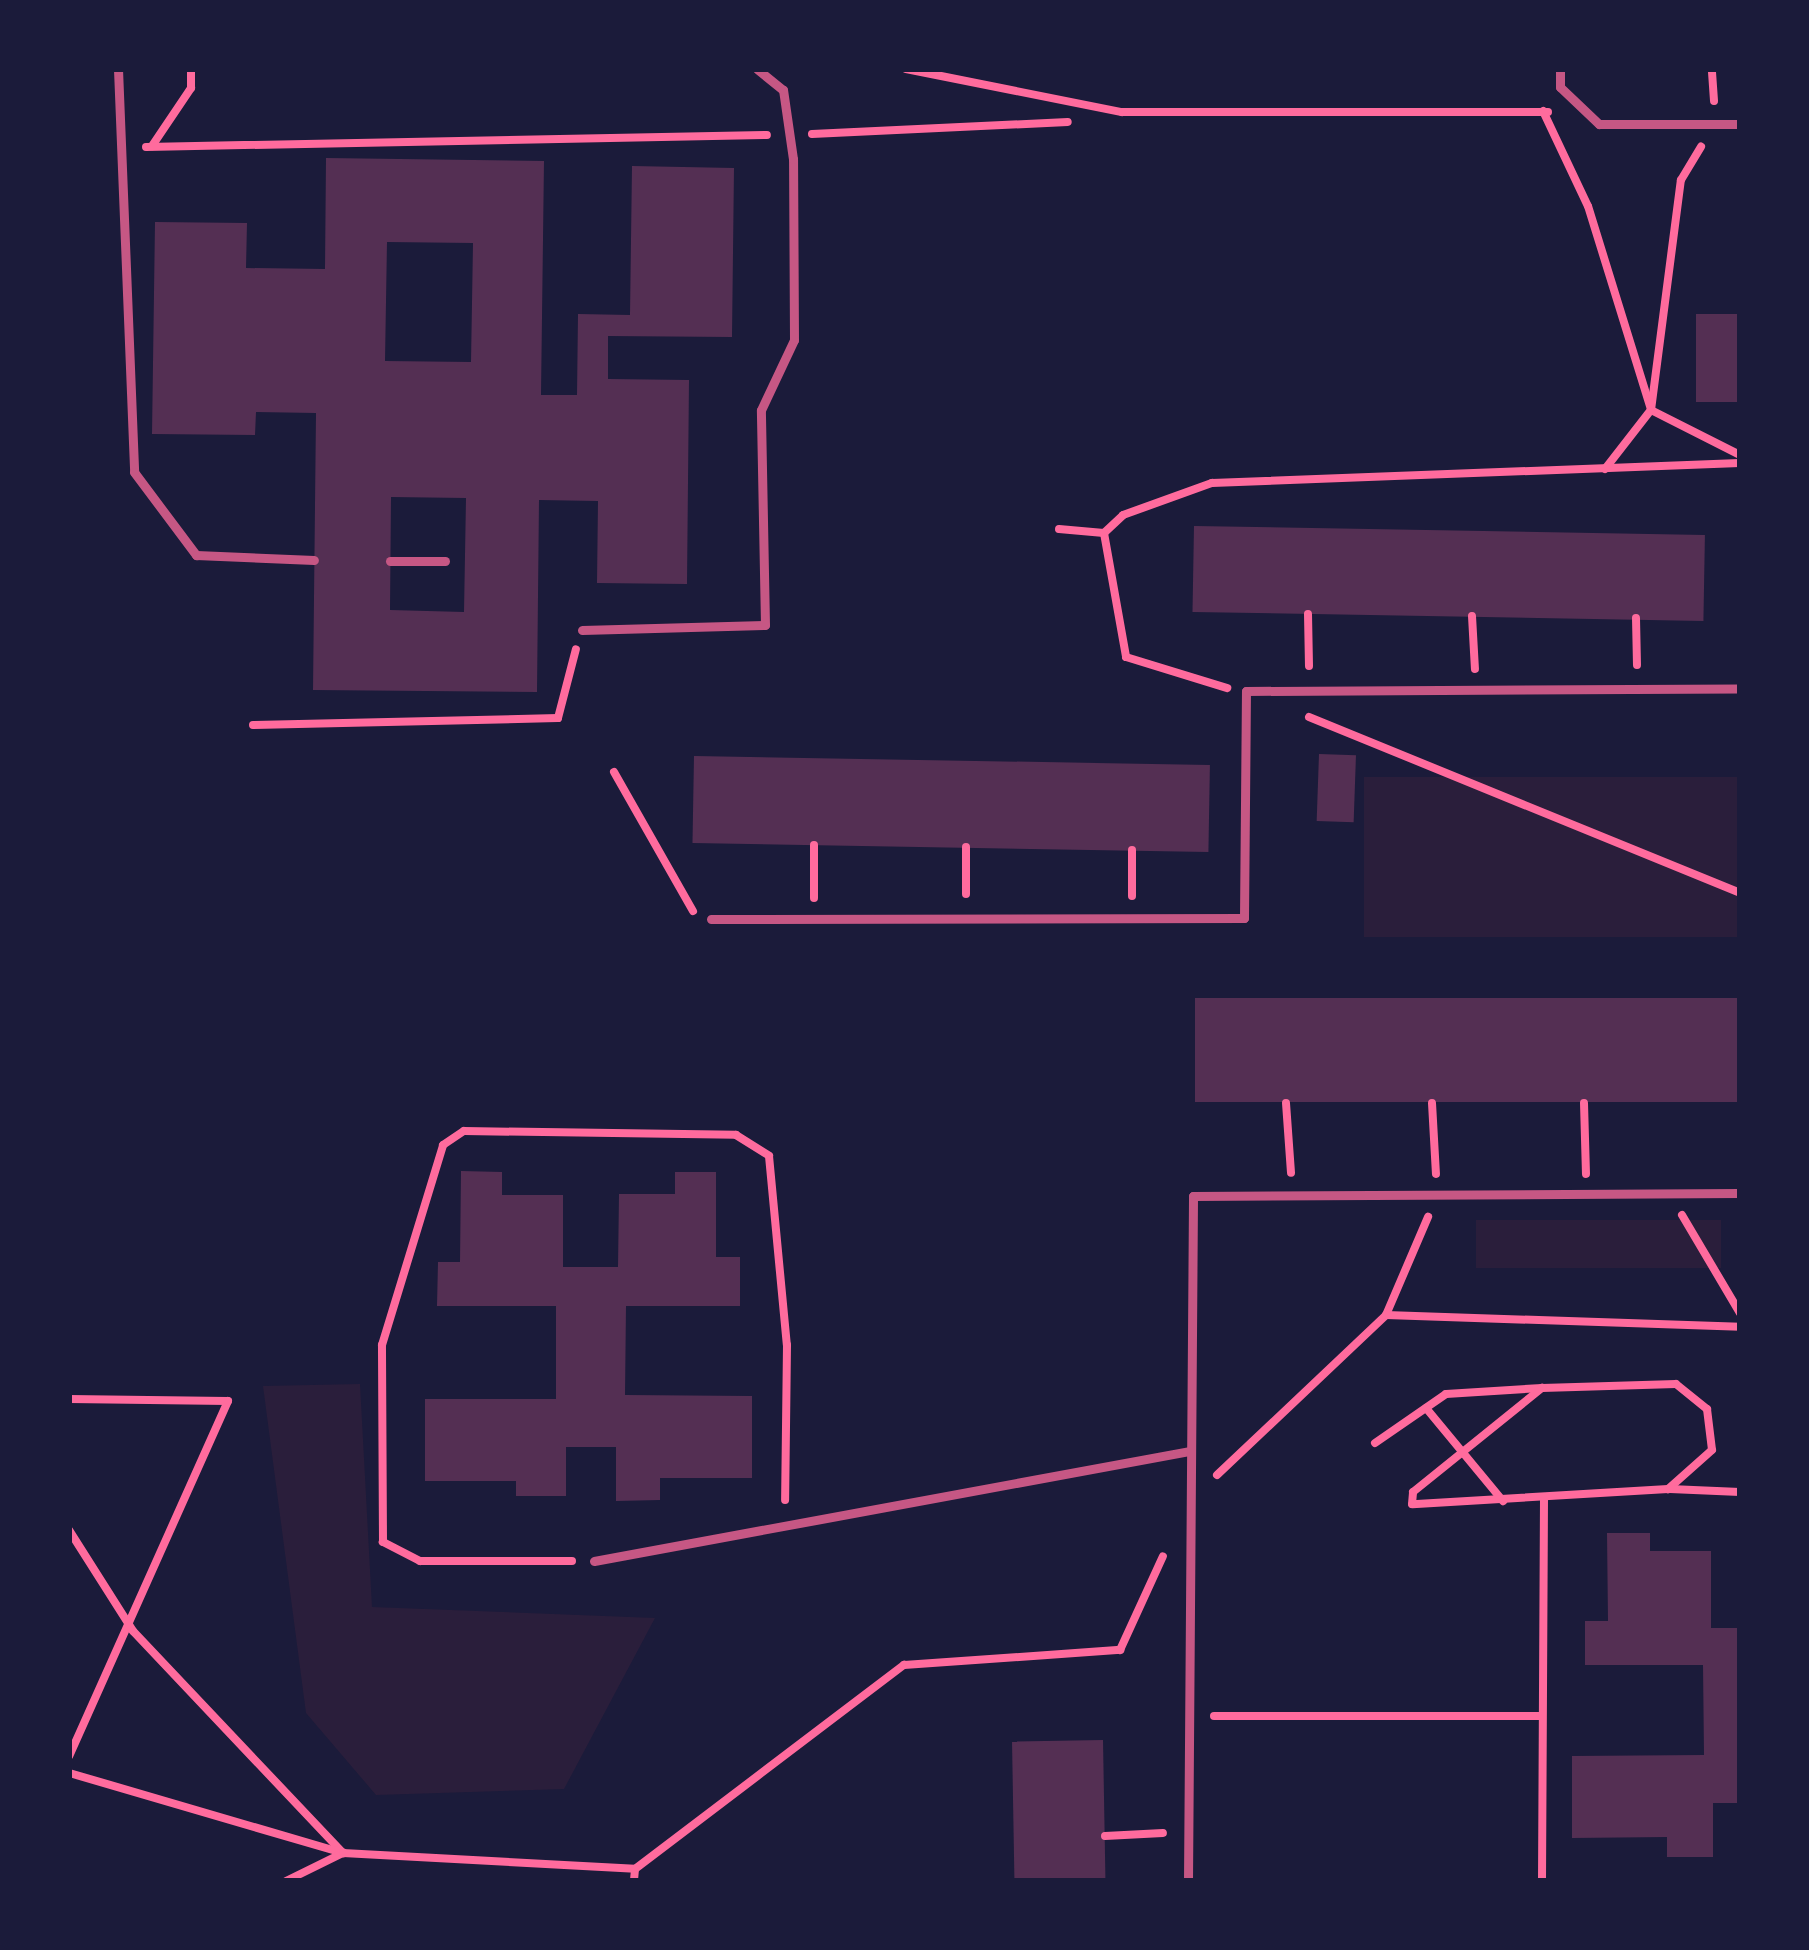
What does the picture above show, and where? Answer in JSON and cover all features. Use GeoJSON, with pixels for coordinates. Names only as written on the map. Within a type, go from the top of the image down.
{"type":"FeatureCollection","features":[{"type":"Feature","properties":{"kind":"lane"},"geometry":{"type":"LineString","coordinates":[[118,69],[134,472],[196,555],[314,560]]}},
{"type":"Feature","properties":{"kind":"lane"},"geometry":{"type":"LineString","coordinates":[[582,630],[765,625],[761,410],[794,340],[793,134],[783,90],[757,69]]}},
{"type":"Feature","properties":{"kind":"lane"},"geometry":{"type":"LineString","coordinates":[[1560,69],[1560,87],[1598,124],[1740,124]]}},
{"type":"Feature","properties":{"kind":"lane"},"geometry":{"type":"LineString","coordinates":[[390,560],[445,561]]}},
{"type":"Feature","properties":{"kind":"lane"},"geometry":{"type":"LineString","coordinates":[[711,919],[815,915],[1244,918],[1246,691],[1740,688]]}},
{"type":"Feature","properties":{"kind":"lane"},"geometry":{"type":"LineString","coordinates":[[1188,1881],[1193,1196],[1740,1193]]}},
{"type":"Feature","properties":{"kind":"lane"},"geometry":{"type":"LineString","coordinates":[[594,1561],[1189,1451]]}},
{"type":"Feature","properties":{"kind":"path"},"geometry":{"type":"LineString","coordinates":[[152,147],[191,88],[191,69]]}},
{"type":"Feature","properties":{"kind":"path"},"geometry":{"type":"LineString","coordinates":[[906,69],[1122,112],[1544,112]]}},
{"type":"Feature","properties":{"kind":"path"},"geometry":{"type":"LineString","coordinates":[[121,147],[793,134],[1068,122]]}},
{"type":"Feature","properties":{"kind":"path"},"geometry":{"type":"LineString","coordinates":[[1571,165],[1651,410],[1740,459]]}},
{"type":"Feature","properties":{"kind":"path"},"geometry":{"type":"LineString","coordinates":[[1604,470],[1651,410],[1681,180]]}},
{"type":"Feature","properties":{"kind":"path"},"geometry":{"type":"LineString","coordinates":[[1059,530],[1104,533],[1123,515],[1212,483],[1604,470],[1740,459]]}},
{"type":"Feature","properties":{"kind":"path"},"geometry":{"type":"LineString","coordinates":[[1104,533],[1126,657],[1246,691]]}},
{"type":"Feature","properties":{"kind":"path"},"geometry":{"type":"LineString","coordinates":[[1308,614],[1310,691]]}},
{"type":"Feature","properties":{"kind":"path"},"geometry":{"type":"LineString","coordinates":[[1472,616],[1476,689]]}},
{"type":"Feature","properties":{"kind":"path"},"geometry":{"type":"LineString","coordinates":[[1636,618],[1638,689]]}},
{"type":"Feature","properties":{"kind":"path"},"geometry":{"type":"LineString","coordinates":[[253,725],[558,718],[582,630]]}},
{"type":"Feature","properties":{"kind":"path"},"geometry":{"type":"LineString","coordinates":[[1298,712],[1740,893]]}},
{"type":"Feature","properties":{"kind":"path"},"geometry":{"type":"LineString","coordinates":[[614,772],[686,908],[711,919]]}},
{"type":"Feature","properties":{"kind":"path"},"geometry":{"type":"LineString","coordinates":[[814,845],[815,915]]}},
{"type":"Feature","properties":{"kind":"path"},"geometry":{"type":"LineString","coordinates":[[965,916],[966,847]]}},
{"type":"Feature","properties":{"kind":"path"},"geometry":{"type":"LineString","coordinates":[[1132,850],[1132,917]]}},
{"type":"Feature","properties":{"kind":"path"},"geometry":{"type":"LineString","coordinates":[[1286,1103],[1293,1195]]}},
{"type":"Feature","properties":{"kind":"path"},"geometry":{"type":"LineString","coordinates":[[1385,1316],[1437,1194],[1432,1103]]}},
{"type":"Feature","properties":{"kind":"path"},"geometry":{"type":"LineString","coordinates":[[1584,1103],[1587,1193]]}},
{"type":"Feature","properties":{"kind":"path"},"geometry":{"type":"LineString","coordinates":[[594,1561],[420,1561],[383,1542],[382,1345],[443,1144],[464,1131],[736,1135],[769,1156],[787,1345],[785,1526]]}},
{"type":"Feature","properties":{"kind":"path"},"geometry":{"type":"LineString","coordinates":[[1669,1193],[1740,1313]]}},
{"type":"Feature","properties":{"kind":"path"},"geometry":{"type":"LineString","coordinates":[[1375,1443],[1446,1394],[1676,1384],[1707,1409],[1712,1450],[1668,1489]]}},
{"type":"Feature","properties":{"kind":"path"},"geometry":{"type":"LineString","coordinates":[[1542,1388],[1462,1452],[1412,1504],[1544,1500],[1668,1489],[1740,1492]]}},
{"type":"Feature","properties":{"kind":"path"},"geometry":{"type":"LineString","coordinates":[[69,1399],[228,1401],[133,1631],[69,1756]]}},
{"type":"Feature","properties":{"kind":"path"},"geometry":{"type":"LineString","coordinates":[[1426,1408],[1504,1502]]}},
{"type":"Feature","properties":{"kind":"path"},"geometry":{"type":"LineString","coordinates":[[1542,1881],[1544,1500]]}},
{"type":"Feature","properties":{"kind":"path"},"geometry":{"type":"LineString","coordinates":[[69,1530],[133,1631],[344,1853]]}},
{"type":"Feature","properties":{"kind":"path"},"geometry":{"type":"LineString","coordinates":[[1188,1714],[1542,1716]]}},
{"type":"Feature","properties":{"kind":"path"},"geometry":{"type":"LineString","coordinates":[[69,1773],[344,1853],[635,1869],[634,1881]]}},
{"type":"Feature","properties":{"kind":"path"},"geometry":{"type":"LineString","coordinates":[[1105,1836],[1188,1832]]}},
{"type":"Feature","properties":{"kind":"path"},"geometry":{"type":"LineString","coordinates":[[286,1881],[344,1853]]}},
{"type":"Feature","properties":{"kind":"shaded area"},"geometry":{"type":"Polygon","coordinates":[[[1364,777],[1740,777],[1740,937],[1364,937],[1364,777]]]}},
{"type":"Feature","properties":{"kind":"shaded area"},"geometry":{"type":"Polygon","coordinates":[[[1476,1220],[1721,1220],[1721,1268],[1476,1268],[1476,1220]]]}},
{"type":"Feature","properties":{"kind":"shaded area"},"geometry":{"type":"Polygon","coordinates":[[[360,1384],[372,1607],[655,1618],[564,1789],[376,1795],[306,1713],[263,1386],[360,1384]]]}},
{"type":"Feature","properties":{"kind":"building"},"geometry":{"type":"Polygon","coordinates":[[[326,158],[544,161],[541,395],[577,395],[578,314],[630,315],[632,166],[734,168],[732,337],[608,336],[608,379],[689,380],[687,584],[597,583],[598,501],[539,500],[537,692],[313,690],[316,413],[256,412],[255,435],[152,434],[155,222],[247,223],[246,268],[325,269],[326,158]],[[387,242],[385,361],[471,362],[473,243],[387,242]],[[391,497],[390,610],[464,612],[466,498],[391,497]]]}},
{"type":"Feature","properties":{"kind":"building"},"geometry":{"type":"Polygon","coordinates":[[[1696,314],[1740,314],[1740,402],[1696,402],[1696,314]]]}},
{"type":"Feature","properties":{"kind":"building"},"geometry":{"type":"Polygon","coordinates":[[[1194,526],[1705,535],[1703,621],[1192,612],[1194,526]]]}},
{"type":"Feature","properties":{"kind":"building"},"geometry":{"type":"Polygon","coordinates":[[[1319,754],[1356,755],[1354,822],[1317,821],[1319,754]]]}},
{"type":"Feature","properties":{"kind":"building"},"geometry":{"type":"Polygon","coordinates":[[[694,756],[1210,765],[1208,852],[692,843],[694,756]]]}},
{"type":"Feature","properties":{"kind":"building"},"geometry":{"type":"Polygon","coordinates":[[[1195,998],[1740,998],[1740,1102],[1195,1102],[1195,998]]]}},
{"type":"Feature","properties":{"kind":"building"},"geometry":{"type":"Polygon","coordinates":[[[461,1171],[502,1172],[502,1195],[563,1195],[563,1267],[618,1267],[619,1194],[675,1194],[675,1172],[716,1172],[716,1257],[740,1257],[740,1306],[626,1306],[625,1395],[752,1396],[752,1478],[660,1478],[660,1500],[616,1501],[616,1447],[566,1447],[566,1496],[516,1496],[516,1481],[425,1481],[425,1399],[556,1399],[556,1306],[437,1306],[438,1262],[460,1262],[461,1171]]]}},
{"type":"Feature","properties":{"kind":"building"},"geometry":{"type":"Polygon","coordinates":[[[1607,1533],[1650,1533],[1650,1551],[1711,1551],[1711,1628],[1740,1628],[1740,1803],[1713,1803],[1713,1857],[1667,1857],[1667,1837],[1572,1838],[1572,1756],[1704,1755],[1703,1665],[1585,1665],[1585,1621],[1608,1621],[1607,1533]]]}},
{"type":"Feature","properties":{"kind":"building"},"geometry":{"type":"Polygon","coordinates":[[[1103,1740],[1105,1881],[1014,1881],[1012,1742],[1103,1740]]]}}]}
